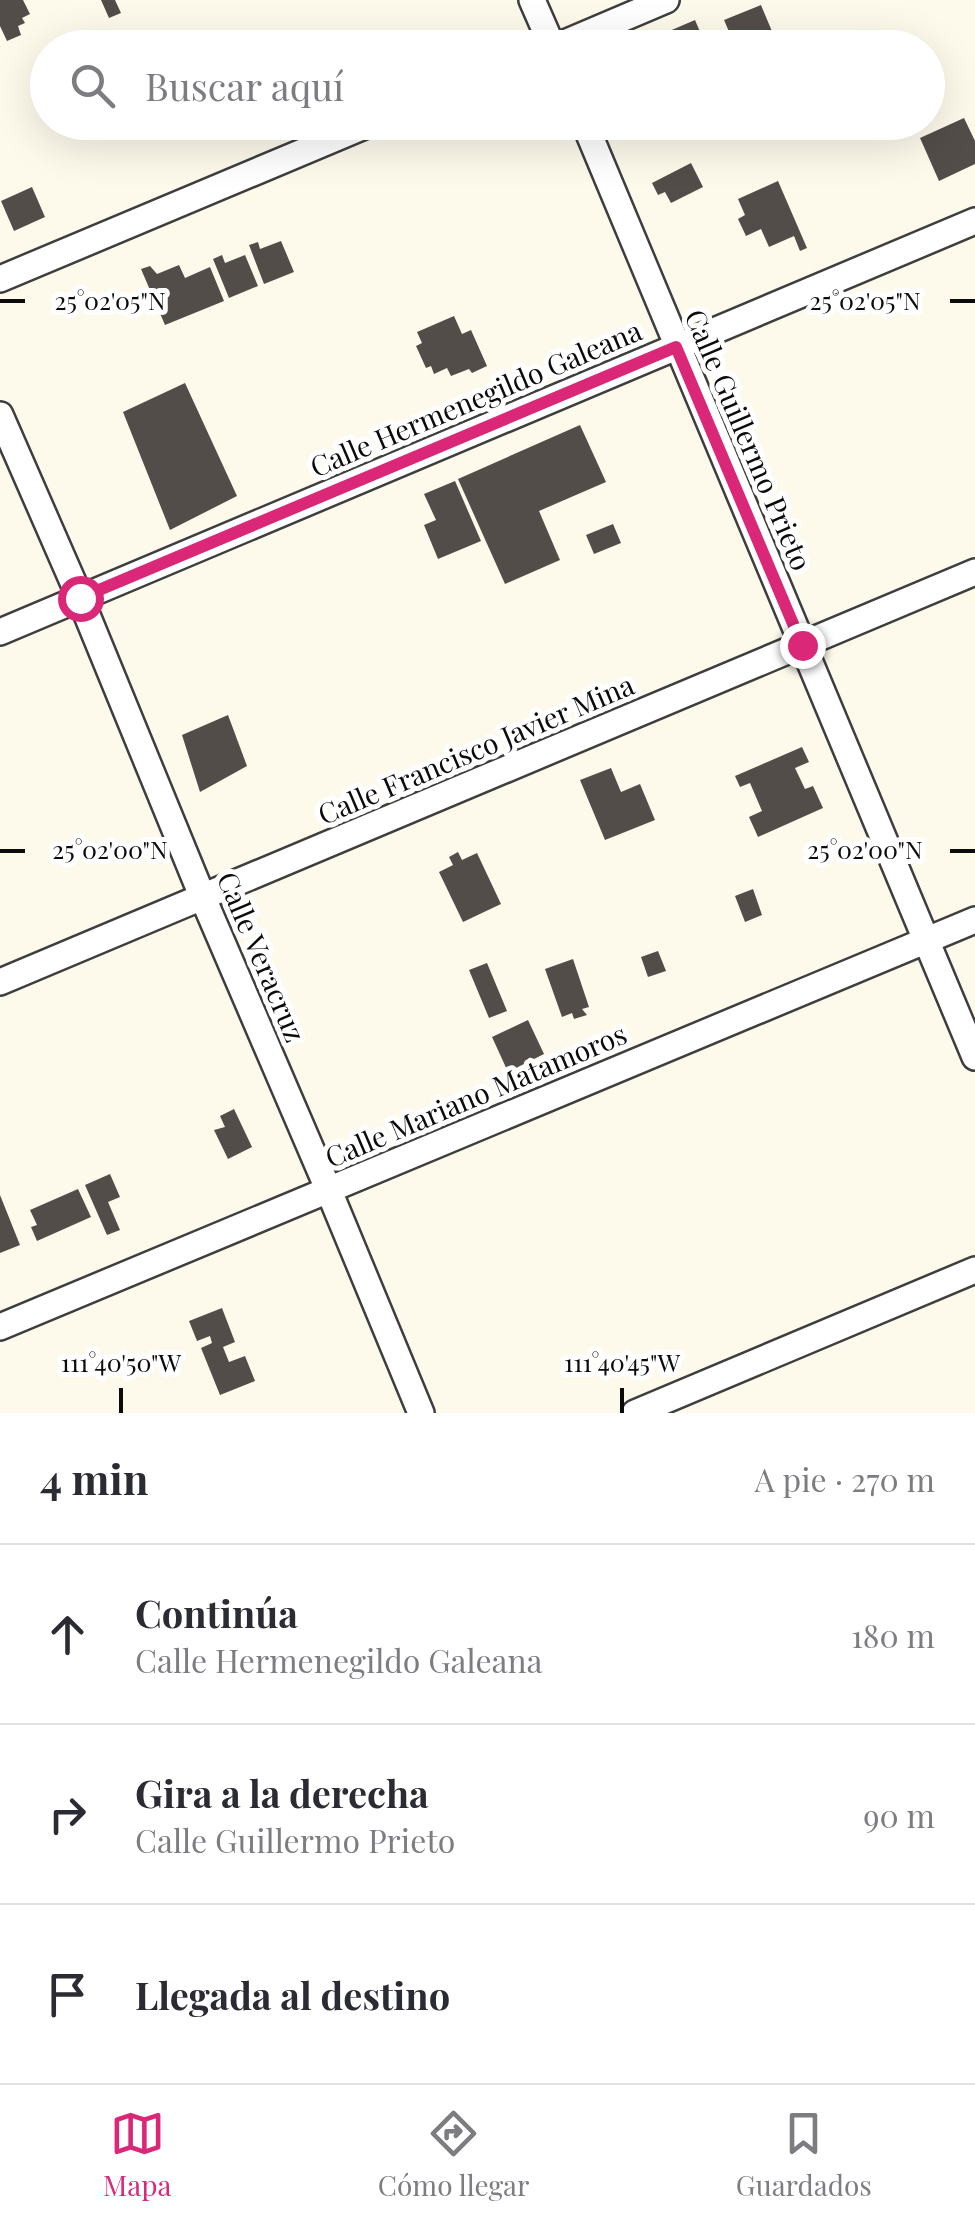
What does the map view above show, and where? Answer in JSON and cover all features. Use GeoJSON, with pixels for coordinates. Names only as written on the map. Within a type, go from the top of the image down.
{"type":"FeatureCollection","features":[{"type":"Feature","properties":{"kind":"street"},"geometry":{"type":"LineString","coordinates":[[532,0],[545,30]]}},
{"type":"Feature","properties":{"kind":"street"},"geometry":{"type":"LineString","coordinates":[[595,30],[666,0]]}},
{"type":"Feature","properties":{"kind":"street"},"geometry":{"type":"LineString","coordinates":[[0,279],[331,140]]}},
{"type":"Feature","properties":{"kind":"street","name":"Calle Guillermo Prieto"},"geometry":{"type":"LineString","coordinates":[[591,140],[975,1057]]}},
{"type":"Feature","properties":{"kind":"street","name":"Calle Hermenegildo Galeana"},"geometry":{"type":"LineString","coordinates":[[0,632],[975,222]]}},
{"type":"Feature","properties":{"kind":"street","name":"Calle Veracruz"},"geometry":{"type":"LineString","coordinates":[[0,415],[421,1413]]}},
{"type":"Feature","properties":{"kind":"street","name":"Calle Francisco Javier Mina"},"geometry":{"type":"LineString","coordinates":[[0,982],[975,572]]}},
{"type":"Feature","properties":{"kind":"street","name":"Calle Mariano Matamoros"},"geometry":{"type":"LineString","coordinates":[[0,1327],[975,920]]}},
{"type":"Feature","properties":{"kind":"street"},"geometry":{"type":"LineString","coordinates":[[635,1413],[975,1270]]}},
{"type":"Feature","properties":{"kind":"building"},"geometry":{"type":"Polygon","coordinates":[[[0,0],[23,0],[30,14],[18,26],[21,35],[7,41],[0,26],[0,0]]]}},
{"type":"Feature","properties":{"kind":"building"},"geometry":{"type":"Polygon","coordinates":[[[101,0],[115,0],[121,13],[109,18],[101,0]]]}},
{"type":"Feature","properties":{"kind":"building"},"geometry":{"type":"Polygon","coordinates":[[[761,5],[771,30],[728,30],[724,20],[761,5]]]}},
{"type":"Feature","properties":{"kind":"building"},"geometry":{"type":"Polygon","coordinates":[[[695,20],[699,30],[672,30],[695,20]]]}},
{"type":"Feature","properties":{"kind":"building"},"geometry":{"type":"Polygon","coordinates":[[[964,118],[975,141],[975,164],[939,181],[921,140],[945,140],[945,127],[964,118]]]}},
{"type":"Feature","properties":{"kind":"building"},"geometry":{"type":"Polygon","coordinates":[[[691,163],[703,187],[671,203],[665,192],[658,195],[652,183],[691,163]]]}},
{"type":"Feature","properties":{"kind":"building"},"geometry":{"type":"Polygon","coordinates":[[[778,181],[807,248],[800,251],[794,236],[769,247],[761,229],[746,236],[738,219],[745,215],[738,199],[778,181]]]}},
{"type":"Feature","properties":{"kind":"building"},"geometry":{"type":"Polygon","coordinates":[[[32,187],[45,217],[14,231],[1,201],[32,187]]]}},
{"type":"Feature","properties":{"kind":"building"},"geometry":{"type":"Polygon","coordinates":[[[281,241],[294,272],[264,284],[249,245],[258,242],[260,249],[281,241]]]}},
{"type":"Feature","properties":{"kind":"building"},"geometry":{"type":"Polygon","coordinates":[[[222,255],[225,263],[245,255],[258,286],[229,298],[213,259],[222,255]]]}},
{"type":"Feature","properties":{"kind":"building"},"geometry":{"type":"Polygon","coordinates":[[[179,265],[185,278],[210,267],[224,301],[165,325],[141,269],[150,266],[157,274],[179,265]]]}},
{"type":"Feature","properties":{"kind":"building"},"geometry":{"type":"Polygon","coordinates":[[[454,316],[462,334],[471,330],[487,366],[472,373],[469,369],[451,376],[447,368],[434,374],[431,366],[426,368],[416,346],[422,343],[417,332],[454,316]]]}},
{"type":"Feature","properties":{"kind":"building"},"geometry":{"type":"Polygon","coordinates":[[[185,383],[237,496],[170,530],[123,412],[185,383]]]}},
{"type":"Feature","properties":{"kind":"building"},"geometry":{"type":"Polygon","coordinates":[[[580,425],[606,482],[539,511],[560,560],[505,584],[458,479],[580,425]]]}},
{"type":"Feature","properties":{"kind":"building"},"geometry":{"type":"Polygon","coordinates":[[[455,481],[481,541],[438,559],[424,525],[436,520],[424,494],[455,481]]]}},
{"type":"Feature","properties":{"kind":"building"},"geometry":{"type":"Polygon","coordinates":[[[613,524],[621,543],[594,554],[586,535],[613,524]]]}},
{"type":"Feature","properties":{"kind":"building"},"geometry":{"type":"Polygon","coordinates":[[[228,715],[247,766],[200,792],[182,735],[228,715]]]}},
{"type":"Feature","properties":{"kind":"building"},"geometry":{"type":"Polygon","coordinates":[[[802,747],[809,762],[795,768],[805,789],[813,786],[823,808],[758,837],[749,817],[762,811],[750,783],[740,787],[735,776],[802,747]]]}},
{"type":"Feature","properties":{"kind":"building"},"geometry":{"type":"Polygon","coordinates":[[[611,768],[621,792],[640,784],[655,820],[605,840],[580,780],[611,768]]]}},
{"type":"Feature","properties":{"kind":"building"},"geometry":{"type":"Polygon","coordinates":[[[458,852],[462,860],[477,853],[501,904],[463,922],[439,872],[453,865],[449,857],[458,852]]]}},
{"type":"Feature","properties":{"kind":"building"},"geometry":{"type":"Polygon","coordinates":[[[753,889],[762,915],[745,922],[735,896],[753,889]]]}},
{"type":"Feature","properties":{"kind":"building"},"geometry":{"type":"Polygon","coordinates":[[[658,951],[666,971],[648,977],[641,957],[658,951]]]}},
{"type":"Feature","properties":{"kind":"building"},"geometry":{"type":"Polygon","coordinates":[[[573,959],[589,1007],[582,1009],[587,1015],[574,1019],[572,1013],[562,1017],[545,969],[573,959]]]}},
{"type":"Feature","properties":{"kind":"building"},"geometry":{"type":"Polygon","coordinates":[[[487,963],[507,1011],[489,1018],[469,970],[487,963]]]}},
{"type":"Feature","properties":{"kind":"building"},"geometry":{"type":"Polygon","coordinates":[[[528,1020],[544,1054],[508,1072],[492,1037],[528,1020]]]}},
{"type":"Feature","properties":{"kind":"building"},"geometry":{"type":"Polygon","coordinates":[[[234,1109],[252,1147],[228,1159],[214,1130],[225,1127],[220,1116],[234,1109]]]}},
{"type":"Feature","properties":{"kind":"building"},"geometry":{"type":"Polygon","coordinates":[[[110,1174],[120,1197],[108,1202],[120,1230],[107,1235],[85,1185],[110,1174]]]}},
{"type":"Feature","properties":{"kind":"building"},"geometry":{"type":"Polygon","coordinates":[[[78,1189],[91,1217],[37,1241],[31,1227],[37,1225],[30,1210],[78,1189]]]}},
{"type":"Feature","properties":{"kind":"building"},"geometry":{"type":"Polygon","coordinates":[[[0,1195],[20,1245],[0,1253],[0,1195]]]}},
{"type":"Feature","properties":{"kind":"building"},"geometry":{"type":"Polygon","coordinates":[[[222,1308],[235,1342],[223,1347],[229,1362],[245,1356],[255,1381],[220,1395],[201,1348],[212,1343],[210,1336],[197,1341],[189,1321],[222,1308]]]}},
{"type":"Feature","properties":{"kind":"route"},"geometry":{"type":"LineString","coordinates":[[80,598],[676,347],[802,645]]}}]}
